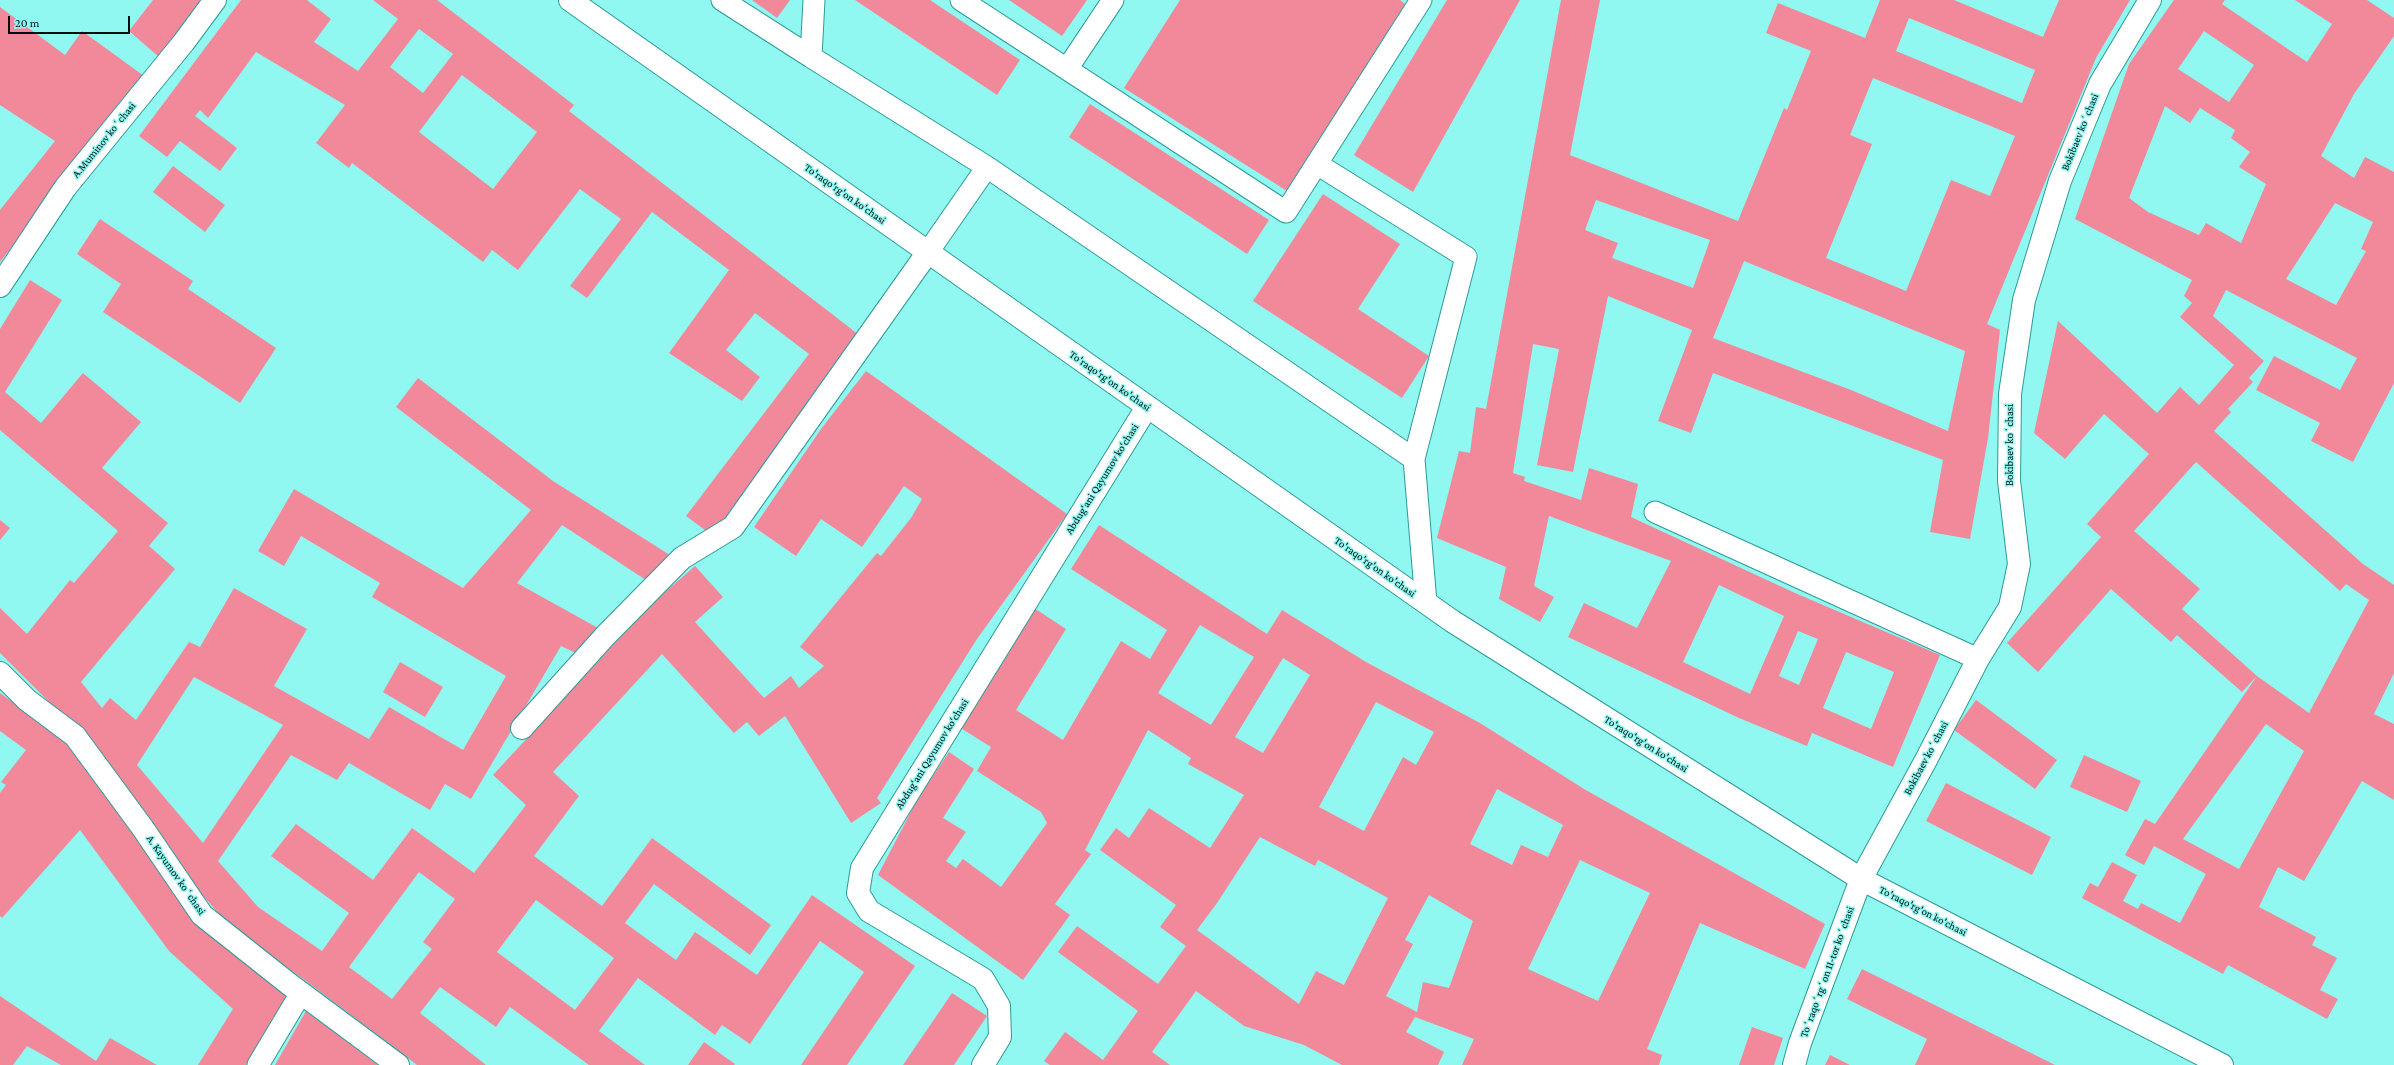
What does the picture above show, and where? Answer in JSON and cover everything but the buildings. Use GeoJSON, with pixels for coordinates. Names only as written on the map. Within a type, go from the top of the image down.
{"type":"FeatureCollection","features":[{"type":"Feature","properties":{"kind":"street","name":"A.Muminov koʻchasi"},"geometry":{"type":"LineString","coordinates":[[0,286],[65,188],[184,42],[215,0]]}},
{"type":"Feature","properties":{"kind":"street","name":"To'raqo'rg'on ko'chasi"},"geometry":{"type":"LineString","coordinates":[[570,0],[1426,603],[1861,879],[2222,1065]]}},
{"type":"Feature","properties":{"kind":"street","name":"Bokibaev koʻchasi"},"geometry":{"type":"LineString","coordinates":[[1861,879],[1926,760],[1978,659],[2010,607],[2019,564],[2009,481],[2010,394],[2024,300],[2060,181],[2100,84],[2150,0]]}},
{"type":"Feature","properties":{"kind":"street"},"geometry":{"type":"LineString","coordinates":[[522,728],[606,635],[682,558],[733,527],[928,252]]}},
{"type":"Feature","properties":{"kind":"street","name":"Abdug‘ani Qayumov ko‘chasi"},"geometry":{"type":"LineString","coordinates":[[983,1065],[1000,1037],[999,1006],[983,979],[869,911],[858,893],[862,868],[1147,407]]}},
{"type":"Feature","properties":{"kind":"street","name":"A. Kayumov koʻchasi"},"geometry":{"type":"LineString","coordinates":[[0,673],[28,700],[75,736],[142,827],[202,915],[301,993],[398,1065]]}},
{"type":"Feature","properties":{"kind":"street","name":"Toʻraqoʻrgʻon 11-tor koʻchasi"},"geometry":{"type":"LineString","coordinates":[[1794,1065],[1800,1043],[1861,879]]}},
{"type":"Feature","properties":{"kind":"lane"},"geometry":{"type":"LineString","coordinates":[[722,0],[987,167],[1414,459]]}},
{"type":"Feature","properties":{"kind":"lane"},"geometry":{"type":"LineString","coordinates":[[811,56],[814,0]]}},
{"type":"Feature","properties":{"kind":"lane"},"geometry":{"type":"LineString","coordinates":[[961,0],[1286,212],[1421,0]]}},
{"type":"Feature","properties":{"kind":"lane"},"geometry":{"type":"LineString","coordinates":[[1067,69],[1113,0]]}},
{"type":"Feature","properties":{"kind":"lane"},"geometry":{"type":"LineString","coordinates":[[1317,164],[1466,257],[1414,459],[1426,603]]}},
{"type":"Feature","properties":{"kind":"lane"},"geometry":{"type":"LineString","coordinates":[[928,252],[987,167]]}},
{"type":"Feature","properties":{"kind":"lane"},"geometry":{"type":"LineString","coordinates":[[1655,512],[1978,659]]}},
{"type":"Feature","properties":{"kind":"lane"},"geometry":{"type":"LineString","coordinates":[[258,1065],[301,993]]}}]}
